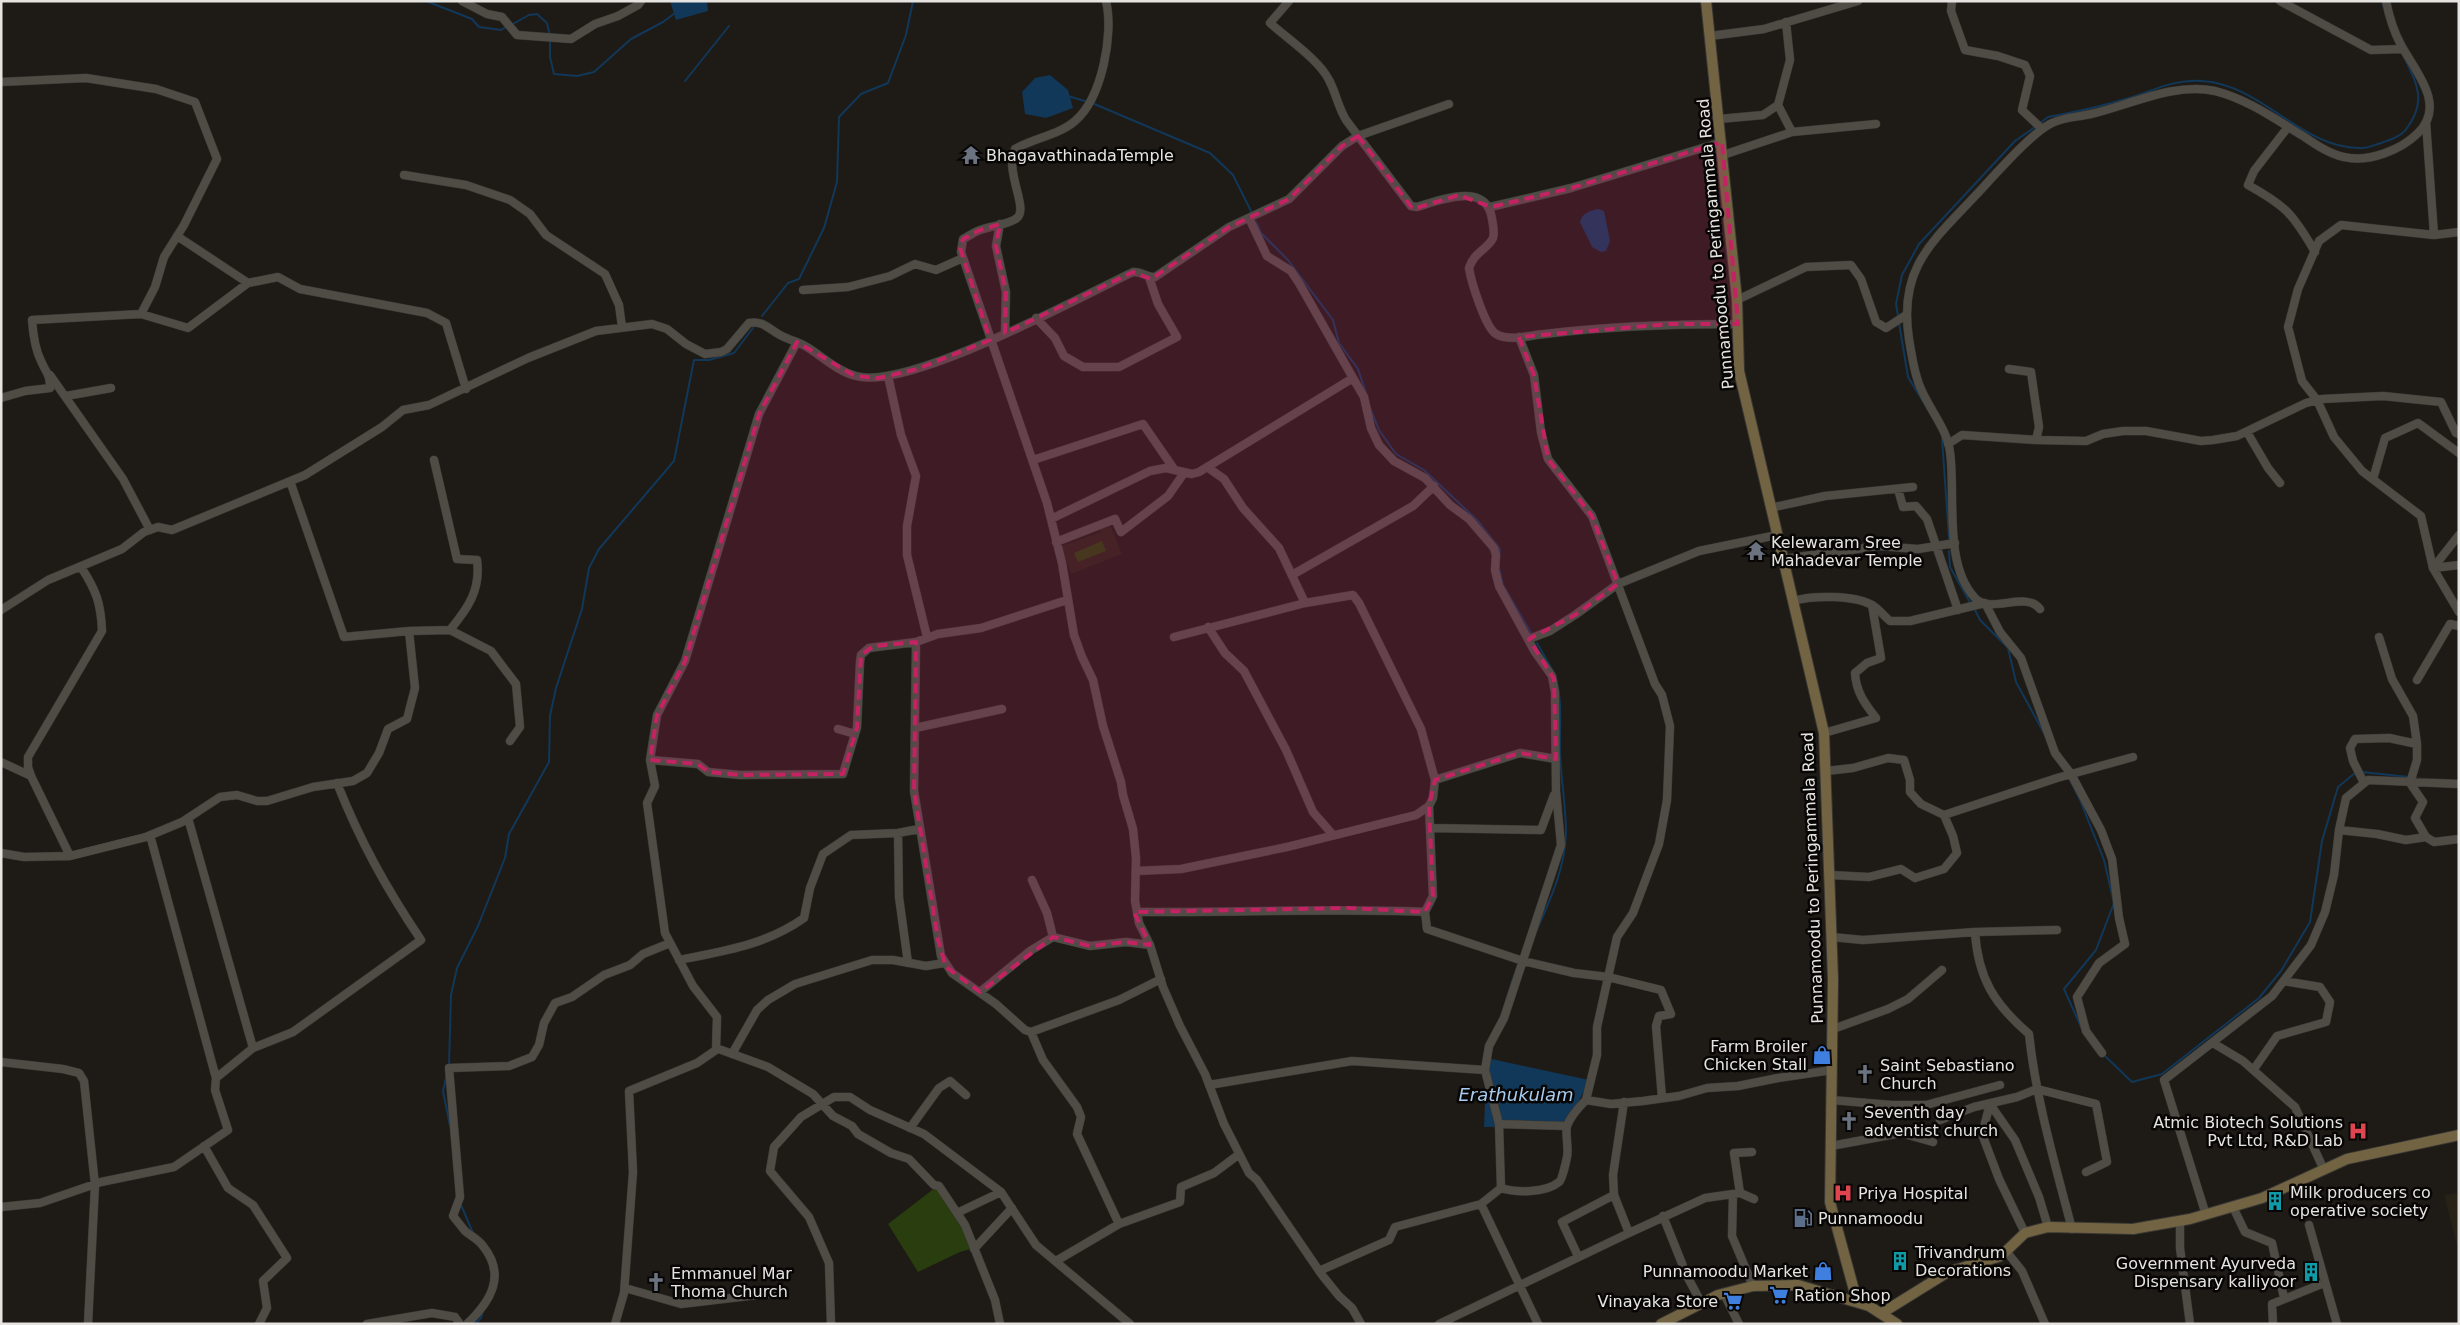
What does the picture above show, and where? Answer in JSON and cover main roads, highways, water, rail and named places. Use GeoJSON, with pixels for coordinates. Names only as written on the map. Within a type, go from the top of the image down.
{"type":"FeatureCollection","features":[{"type":"Feature","properties":{"kind":"main road","name":"Punnamoodu to Peringammala Road"},"geometry":{"type":"LineString","coordinates":[[1706,1],[1737,300],[1739,370],[1824,733],[1831,937],[1832,1070],[1830,1202],[1854,1290],[1868,1306]]}},
{"type":"Feature","properties":{"kind":"main road"},"geometry":{"type":"LineString","coordinates":[[1885,1317],[1948,1272],[2001,1256],[2025,1233],[2048,1228],[2133,1229],[2180,1221],[2262,1198],[2347,1160],[2459,1135]]}},
{"type":"Feature","properties":{"kind":"main road"},"geometry":{"type":"LineString","coordinates":[[1661,1324],[1724,1294],[1753,1286],[1798,1285],[1868,1306],[1897,1324]]}},
{"type":"Feature","properties":{"kind":"water"},"geometry":{"type":"Polygon","coordinates":[[[670,1],[707,1],[708,11],[676,20],[670,1]]]}},
{"type":"Feature","properties":{"kind":"water"},"geometry":{"type":"Polygon","coordinates":[[[1050,75],[1068,90],[1073,108],[1046,118],[1025,114],[1022,92],[1035,78],[1050,75]]]}},
{"type":"Feature","properties":{"kind":"water"},"geometry":{"type":"Polygon","coordinates":[[[1598,209],[1604,211],[1610,241],[1606,251],[1601,252],[1592,247],[1580,222],[1584,214],[1598,209]]]}},
{"type":"Feature","properties":{"kind":"water","name":"Erathukulam"},"geometry":{"type":"Polygon","coordinates":[[[1487,1058],[1589,1080],[1567,1126],[1484,1127],[1487,1058]]]}},
{"type":"Feature","properties":{"kind":"waterway"},"geometry":{"type":"LineString","coordinates":[[426,1],[472,19],[479,27],[501,30],[506,27]]}},
{"type":"Feature","properties":{"kind":"waterway"},"geometry":{"type":"LineString","coordinates":[[762,316],[788,283],[799,279],[824,228],[837,182],[839,117],[861,94],[888,83],[906,35],[913,1]]}},
{"type":"Feature","properties":{"kind":"waterway"},"geometry":{"type":"LineString","coordinates":[[2382,1],[2384,8]]}},
{"type":"Feature","properties":{"kind":"waterway"},"geometry":{"type":"LineString","coordinates":[[550,41],[550,57],[554,74],[577,76],[594,72],[631,39],[663,22],[675,13]]}},
{"type":"Feature","properties":{"kind":"waterway"},"geometry":{"type":"LineString","coordinates":[[511,25],[529,15],[537,14],[547,23],[550,36]]}},
{"type":"Feature","properties":{"kind":"waterway"},"geometry":{"type":"LineString","coordinates":[[685,81],[729,26]]}},
{"type":"Feature","properties":{"kind":"waterway"},"geometry":{"type":"LineString","coordinates":[[2039,124],[2048,117],[2109,104],[2173,83],[2202,81],[2223,85],[2243,93],[2318,138],[2338,145],[2359,148],[2370,147],[2388,141],[2405,131],[2417,110],[2418,94],[2405,59]]}},
{"type":"Feature","properties":{"kind":"waterway"},"geometry":{"type":"LineString","coordinates":[[1068,96],[1088,102]]}},
{"type":"Feature","properties":{"kind":"waterway"},"geometry":{"type":"LineString","coordinates":[[1092,103],[1210,153],[1233,175],[1251,211]]}},
{"type":"Feature","properties":{"kind":"waterway"},"geometry":{"type":"LineString","coordinates":[[1898,316],[1896,304],[1902,275],[1919,244],[2015,141],[2035,127]]}},
{"type":"Feature","properties":{"kind":"waterway"},"geometry":{"type":"LineString","coordinates":[[1256,222],[1261,233],[1288,260],[1333,320],[1339,343],[1358,369],[1367,396]]}},
{"type":"Feature","properties":{"kind":"waterway"},"geometry":{"type":"LineString","coordinates":[[1899,323],[1908,377],[1933,418]]}},
{"type":"Feature","properties":{"kind":"waterway"},"geometry":{"type":"LineString","coordinates":[[449,1066],[451,995],[457,968],[478,926],[505,858],[509,834],[549,762],[550,716],[556,688],[582,609],[589,568],[599,549],[674,461],[694,360],[709,360],[734,353],[753,328]]}},
{"type":"Feature","properties":{"kind":"waterway"},"geometry":{"type":"LineString","coordinates":[[1369,405],[1379,430],[1396,454],[1424,470],[1478,521],[1500,549],[1499,556]]}},
{"type":"Feature","properties":{"kind":"waterway"},"geometry":{"type":"LineString","coordinates":[[1942,438],[1949,538]]}},
{"type":"Feature","properties":{"kind":"waterway"},"geometry":{"type":"LineString","coordinates":[[1949,551],[1950,567],[1971,604]]}},
{"type":"Feature","properties":{"kind":"waterway"},"geometry":{"type":"LineString","coordinates":[[1499,568],[1503,585],[1531,633]]}},
{"type":"Feature","properties":{"kind":"waterway"},"geometry":{"type":"LineString","coordinates":[[1974,608],[1980,620],[2008,648],[2016,682],[2045,735]]}},
{"type":"Feature","properties":{"kind":"waterway"},"geometry":{"type":"LineString","coordinates":[[1537,643],[1554,673]]}},
{"type":"Feature","properties":{"kind":"waterway"},"geometry":{"type":"LineString","coordinates":[[1536,932],[1556,884],[1565,846],[1566,823],[1560,753],[1560,707],[1556,680]]}},
{"type":"Feature","properties":{"kind":"waterway"},"geometry":{"type":"LineString","coordinates":[[2362,772],[2409,777]]}},
{"type":"Feature","properties":{"kind":"waterway"},"geometry":{"type":"LineString","coordinates":[[2104,1055],[2132,1082],[2162,1074],[2259,998],[2281,971],[2310,922],[2322,841],[2338,787],[2355,773]]}},
{"type":"Feature","properties":{"kind":"waterway"},"geometry":{"type":"LineString","coordinates":[[2069,778],[2104,860],[2114,903],[2096,950],[2064,989],[2082,1029]]}},
{"type":"Feature","properties":{"kind":"waterway"},"geometry":{"type":"LineString","coordinates":[[1506,1000],[1514,976]]}},
{"type":"Feature","properties":{"kind":"waterway"},"geometry":{"type":"LineString","coordinates":[[446,1078],[443,1091],[450,1126]]}},
{"type":"Feature","properties":{"kind":"waterway"},"geometry":{"type":"LineString","coordinates":[[461,1205],[473,1233]]}},
{"type":"Feature","properties":{"kind":"waterway"},"geometry":{"type":"LineString","coordinates":[[475,1324],[481,1318],[483,1311]]}},
{"type":"Feature","properties":{"kind":"place","name":"BhagavathinadaTemple"},"geometry":{"type":"Point","coordinates":[971,155]}},
{"type":"Feature","properties":{"kind":"place","name":"Kelewaram Sree Mahadevar Temple"},"geometry":{"type":"Point","coordinates":[1756,551]}},
{"type":"Feature","properties":{"kind":"place","name":"Farm Broiler Chicken Stall"},"geometry":{"type":"Point","coordinates":[1822,1055]}},
{"type":"Feature","properties":{"kind":"place","name":"Saint Sebastiano Church"},"geometry":{"type":"Point","coordinates":[1865,1074]}},
{"type":"Feature","properties":{"kind":"place","name":"Seventh day adventist church"},"geometry":{"type":"Point","coordinates":[1849,1121]}},
{"type":"Feature","properties":{"kind":"place","name":"Atmic Biotech Solutions Pvt Ltd, R&D Lab"},"geometry":{"type":"Point","coordinates":[2358,1131]}},
{"type":"Feature","properties":{"kind":"place","name":"Priya Hospital"},"geometry":{"type":"Point","coordinates":[1843,1193]}},
{"type":"Feature","properties":{"kind":"place","name":"Milk producers co operative society"},"geometry":{"type":"Point","coordinates":[2275,1201]}},
{"type":"Feature","properties":{"kind":"place","name":"Punnamoodu"},"geometry":{"type":"Point","coordinates":[1803,1218]}},
{"type":"Feature","properties":{"kind":"place","name":"Trivandrum Decorations"},"geometry":{"type":"Point","coordinates":[1900,1261]}},
{"type":"Feature","properties":{"kind":"place","name":"Punnamoodu Market"},"geometry":{"type":"Point","coordinates":[1823,1271]}},
{"type":"Feature","properties":{"kind":"place","name":"Government Ayurveda Dispensary kalliyoor"},"geometry":{"type":"Point","coordinates":[2311,1272]}},
{"type":"Feature","properties":{"kind":"place","name":"Emmanuel Mar Thoma Church"},"geometry":{"type":"Point","coordinates":[656,1282]}},
{"type":"Feature","properties":{"kind":"place","name":"Ration Shop"},"geometry":{"type":"Point","coordinates":[1779,1295]}},
{"type":"Feature","properties":{"kind":"place","name":"Vinayaka Store"},"geometry":{"type":"Point","coordinates":[1733,1301]}}]}
